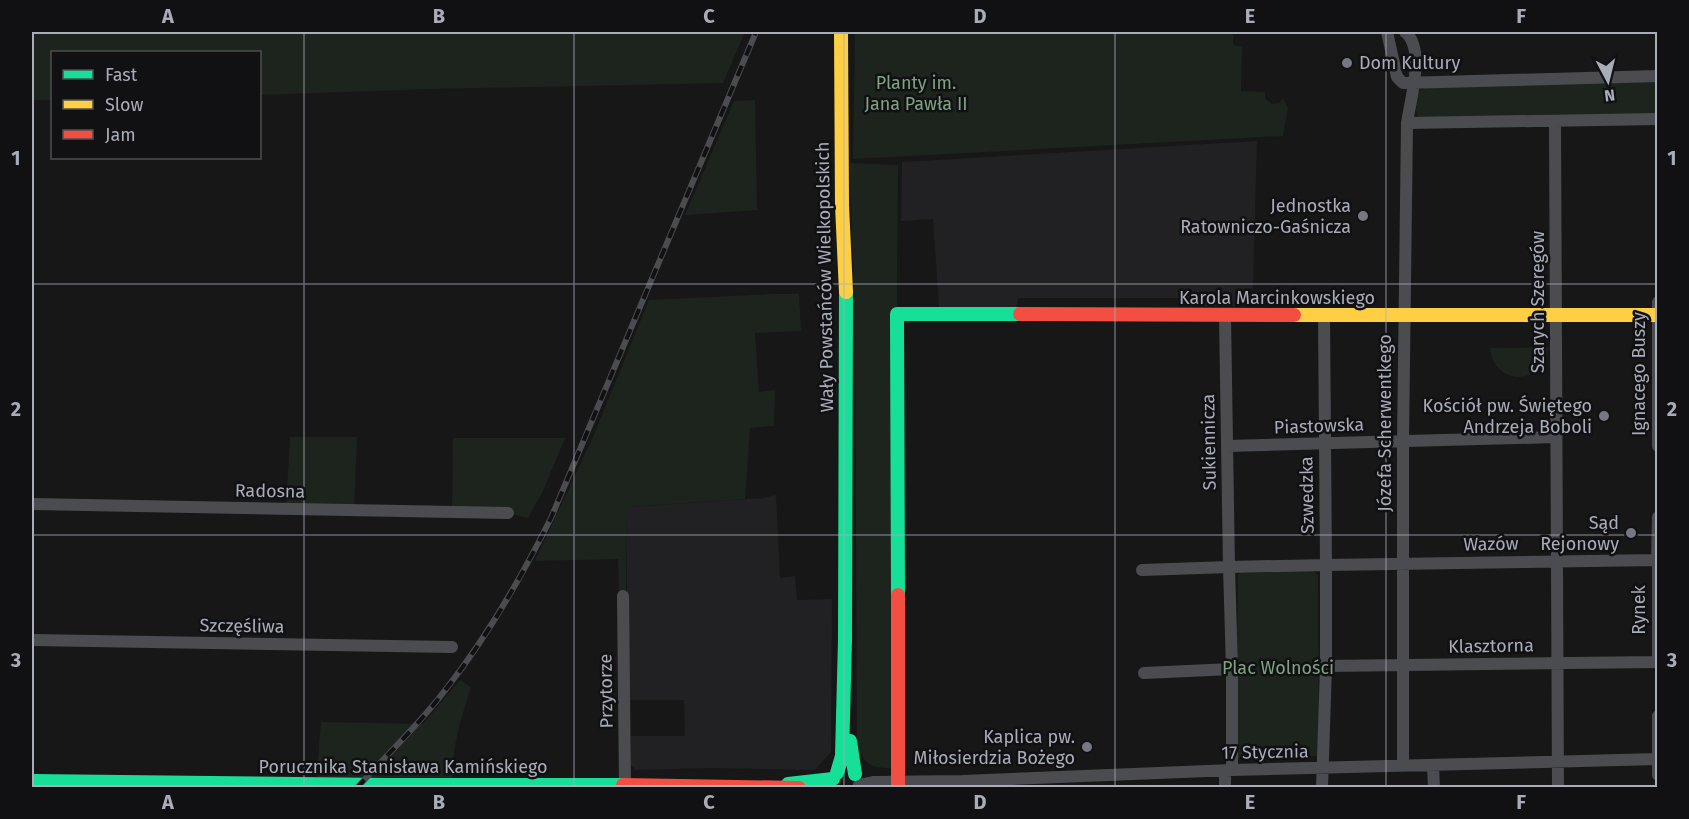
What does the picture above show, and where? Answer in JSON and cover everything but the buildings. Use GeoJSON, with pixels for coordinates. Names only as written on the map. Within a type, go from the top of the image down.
{"type":"FeatureCollection","features":[{"type":"Feature","properties":{"kind":"street","name":"Wały Powstańców Wielkopolskich"},"geometry":{"type":"LineString","coordinates":[[834,780],[842,756],[846,522],[847,307],[842,205],[841,32]]}},
{"type":"Feature","properties":{"kind":"street"},"geometry":{"type":"LineString","coordinates":[[1387,32],[1397,77],[1403,83],[1658,76]]}},
{"type":"Feature","properties":{"kind":"street","name":"Józefa Scherwentkego"},"geometry":{"type":"LineString","coordinates":[[1403,766],[1403,441],[1407,123],[1415,82],[1414,48],[1406,32]]}},
{"type":"Feature","properties":{"kind":"street"},"geometry":{"type":"LineString","coordinates":[[1407,123],[1658,119]]}},
{"type":"Feature","properties":{"kind":"street","name":"Szarych Szeregów"},"geometry":{"type":"LineString","coordinates":[[1555,121],[1558,788]]}},
{"type":"Feature","properties":{"kind":"street","name":"Ignacego Buszy"},"geometry":{"type":"LineString","coordinates":[[1658,302],[1658,446]]}},
{"type":"Feature","properties":{"kind":"street","name":"Karola Marcinkowskiego"},"geometry":{"type":"LineString","coordinates":[[898,785],[897,314],[1657,315]]}},
{"type":"Feature","properties":{"kind":"street","name":"Szwedzka"},"geometry":{"type":"LineString","coordinates":[[1324,315],[1326,565]]}},
{"type":"Feature","properties":{"kind":"street","name":"Sukiennicza"},"geometry":{"type":"LineString","coordinates":[[1225,316],[1228,567]]}},
{"type":"Feature","properties":{"kind":"street","name":"Piastowska"},"geometry":{"type":"LineString","coordinates":[[1228,446],[1556,437]]}},
{"type":"Feature","properties":{"kind":"street","name":"Radosna"},"geometry":{"type":"LineString","coordinates":[[32,504],[508,513]]}},
{"type":"Feature","properties":{"kind":"street"},"geometry":{"type":"LineString","coordinates":[[1657,560],[1658,517]]}},
{"type":"Feature","properties":{"kind":"street","name":"Wały Powstańców Wielkopolskich"},"geometry":{"type":"LineString","coordinates":[[846,522],[851,564],[853,622],[850,745],[862,782]]}},
{"type":"Feature","properties":{"kind":"street","name":"Wazów"},"geometry":{"type":"LineString","coordinates":[[1326,565],[1657,560]]}},
{"type":"Feature","properties":{"kind":"street","name":"Rynek"},"geometry":{"type":"LineString","coordinates":[[1657,560],[1658,662]]}},
{"type":"Feature","properties":{"kind":"street"},"geometry":{"type":"LineString","coordinates":[[1142,570],[1326,565],[1326,666],[1322,788]]}},
{"type":"Feature","properties":{"kind":"street"},"geometry":{"type":"LineString","coordinates":[[1225,788],[1229,771],[1232,669],[1228,567]]}},
{"type":"Feature","properties":{"kind":"street","name":"Przytorze"},"geometry":{"type":"LineString","coordinates":[[623,596],[625,785]]}},
{"type":"Feature","properties":{"kind":"street","name":"Szczęśliwa"},"geometry":{"type":"LineString","coordinates":[[32,640],[452,647]]}},
{"type":"Feature","properties":{"kind":"street","name":"Klasztorna"},"geometry":{"type":"LineString","coordinates":[[1326,666],[1658,662]]}},
{"type":"Feature","properties":{"kind":"street"},"geometry":{"type":"LineString","coordinates":[[1143,673],[1232,669]]}},
{"type":"Feature","properties":{"kind":"street"},"geometry":{"type":"LineString","coordinates":[[1658,716],[1658,775]]}},
{"type":"Feature","properties":{"kind":"street","name":"17 Stycznia"},"geometry":{"type":"LineString","coordinates":[[862,782],[898,785],[1119,782],[1229,771],[1657,759]]}},
{"type":"Feature","properties":{"kind":"street"},"geometry":{"type":"LineString","coordinates":[[1433,765],[1434,788]]}},
{"type":"Feature","properties":{"kind":"street"},"geometry":{"type":"LineString","coordinates":[[775,786],[808,780],[834,780],[848,770],[862,782]]}},
{"type":"Feature","properties":{"kind":"street","name":"Porucznika Stanisława Kamińskiego"},"geometry":{"type":"LineString","coordinates":[[32,782],[544,787],[775,786]]}},
{"type":"Feature","properties":{"kind":"street"},"geometry":{"type":"LineString","coordinates":[[775,786],[799,788]]}},
{"type":"Feature","properties":{"kind":"shaded area"},"geometry":{"type":"Polygon","coordinates":[[[1257,141],[1253,288],[1239,291],[1239,306],[1191,306],[1190,298],[1018,298],[1016,308],[939,307],[933,219],[901,221],[902,162],[1257,141]]]}},
{"type":"Feature","properties":{"kind":"shaded area"},"geometry":{"type":"Polygon","coordinates":[[[776,495],[780,578],[795,576],[797,600],[832,599],[831,752],[815,770],[710,768],[636,770],[631,765],[631,736],[685,736],[684,700],[627,700],[627,507],[763,498],[776,495]]]}},
{"type":"Feature","properties":{"kind":"green space"},"geometry":{"type":"Polygon","coordinates":[[[32,32],[745,32],[723,83],[261,95],[261,51],[51,51],[51,100],[32,100],[32,32]]]}},
{"type":"Feature","properties":{"kind":"green space","name":"Planty im. Jana Pawła II"},"geometry":{"type":"Polygon","coordinates":[[[855,32],[1233,32],[1233,45],[1242,47],[1241,91],[1265,92],[1265,98],[1272,104],[1279,103],[1283,98],[1288,108],[1283,136],[853,159],[855,32]]]}},
{"type":"Feature","properties":{"kind":"green space"},"geometry":{"type":"Polygon","coordinates":[[[1657,81],[1657,114],[1427,120],[1417,116],[1416,110],[1419,91],[1427,87],[1657,81]]]}},
{"type":"Feature","properties":{"kind":"green space"},"geometry":{"type":"Polygon","coordinates":[[[755,100],[757,210],[685,215],[734,101],[755,100]]]}},
{"type":"Feature","properties":{"kind":"green space","name":"Planty im. Jana Pawła II"},"geometry":{"type":"Polygon","coordinates":[[[850,163],[898,165],[893,768],[873,766],[866,761],[861,752],[857,751],[855,321],[850,163]]]}},
{"type":"Feature","properties":{"kind":"green space"},"geometry":{"type":"Polygon","coordinates":[[[799,294],[801,331],[755,333],[759,392],[775,390],[774,426],[750,428],[745,499],[627,507],[626,596],[619,596],[618,559],[535,561],[593,437],[649,300],[799,294]]]}},
{"type":"Feature","properties":{"kind":"green space"},"geometry":{"type":"Polygon","coordinates":[[[1548,347],[1545,360],[1538,369],[1529,375],[1519,377],[1500,370],[1493,361],[1490,348],[1548,347]]]}},
{"type":"Feature","properties":{"kind":"green space"},"geometry":{"type":"Polygon","coordinates":[[[290,437],[357,437],[354,510],[286,509],[290,437]]]}},
{"type":"Feature","properties":{"kind":"green space"},"geometry":{"type":"Polygon","coordinates":[[[453,438],[565,438],[543,491],[528,518],[508,513],[452,512],[453,438]]]}},
{"type":"Feature","properties":{"kind":"green space","name":"Plac Wolności"},"geometry":{"type":"Polygon","coordinates":[[[1313,571],[1318,575],[1319,756],[1236,758],[1238,575],[1241,573],[1313,571]]]}},
{"type":"Feature","properties":{"kind":"green space"},"geometry":{"type":"Polygon","coordinates":[[[460,680],[471,687],[455,748],[453,785],[316,785],[321,722],[423,724],[460,680]]]}},
{"type":"Feature","properties":{"kind":"railway"},"geometry":{"type":"LineString","coordinates":[[357,788],[425,715],[461,669],[503,606],[540,540],[756,32]]}},
{"type":"Feature","properties":{"kind":"traffic: fast"},"geometry":{"type":"LineString","coordinates":[[837,773],[842,756],[845,640],[846,292]]}},
{"type":"Feature","properties":{"kind":"traffic: fast"},"geometry":{"type":"LineString","coordinates":[[898,595],[897,314],[1020,314]]}},
{"type":"Feature","properties":{"kind":"traffic: fast"},"geometry":{"type":"LineString","coordinates":[[850,741],[855,774]]}},
{"type":"Feature","properties":{"kind":"traffic: fast"},"geometry":{"type":"LineString","coordinates":[[788,784],[833,779]]}},
{"type":"Feature","properties":{"kind":"traffic: fast"},"geometry":{"type":"LineString","coordinates":[[32,781],[623,785]]}},
{"type":"Feature","properties":{"kind":"traffic: slow"},"geometry":{"type":"LineString","coordinates":[[841,32],[842,205],[846,292]]}},
{"type":"Feature","properties":{"kind":"traffic: slow"},"geometry":{"type":"LineString","coordinates":[[1294,315],[1658,315]]}},
{"type":"Feature","properties":{"kind":"traffic: jam"},"geometry":{"type":"LineString","coordinates":[[1020,314],[1294,315]]}},
{"type":"Feature","properties":{"kind":"traffic: jam"},"geometry":{"type":"LineString","coordinates":[[898,595],[898,788]]}},
{"type":"Feature","properties":{"kind":"traffic: jam"},"geometry":{"type":"LineString","coordinates":[[623,785],[799,788]]}},
{"type":"Feature","properties":{"kind":"place","name":"Dom Kultury"},"geometry":{"type":"Point","coordinates":[1347,63]}},
{"type":"Feature","properties":{"kind":"place","name":"Jednostka Ratowniczo-Gaśnicza"},"geometry":{"type":"Point","coordinates":[1363,216]}},
{"type":"Feature","properties":{"kind":"place","name":"Kościół pw. Świętego Andrzeja Boboli"},"geometry":{"type":"Point","coordinates":[1604,416]}},
{"type":"Feature","properties":{"kind":"place","name":"Sąd Rejonowy"},"geometry":{"type":"Point","coordinates":[1631,533]}},
{"type":"Feature","properties":{"kind":"place","name":"Kaplica pw. Miłosierdzia Bożego"},"geometry":{"type":"Point","coordinates":[1087,747]}}]}
